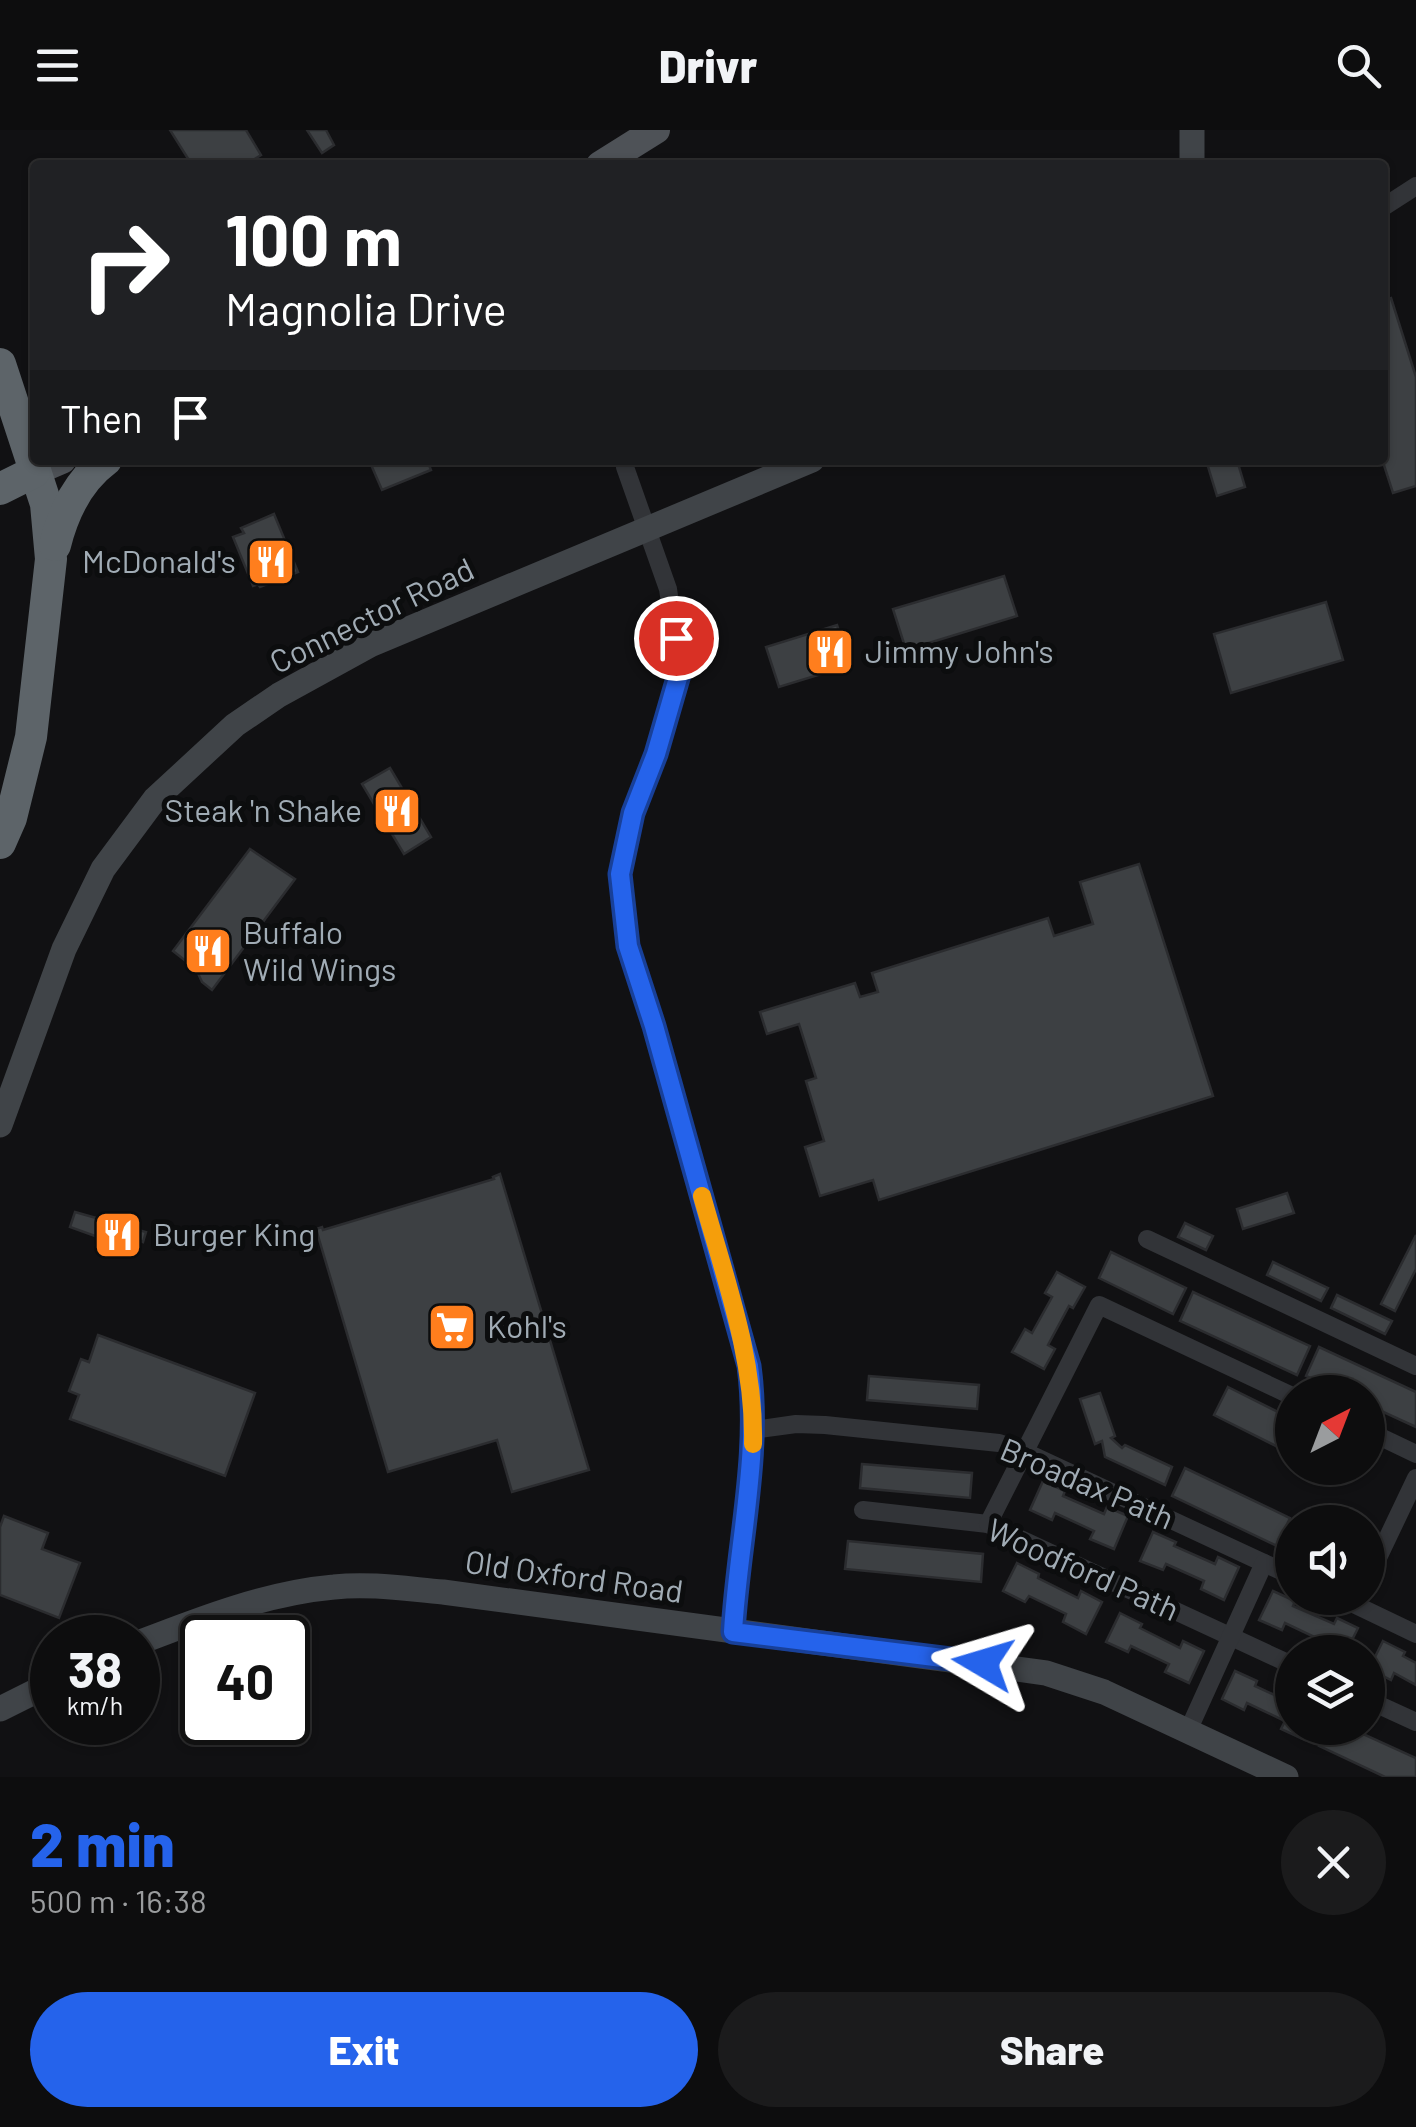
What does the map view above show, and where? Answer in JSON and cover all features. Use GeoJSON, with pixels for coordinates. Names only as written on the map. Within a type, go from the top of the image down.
{"type":"FeatureCollection","features":[{"type":"Feature","properties":{"kind":"highway"},"geometry":{"type":"LineString","coordinates":[[0,344],[30,383]]}},
{"type":"Feature","properties":{"kind":"highway"},"geometry":{"type":"LineString","coordinates":[[0,364],[19,435]]}},
{"type":"Feature","properties":{"kind":"highway"},"geometry":{"type":"LineString","coordinates":[[0,843],[11,818],[31,738],[51,560],[60,526],[72,500],[100,465]]}},
{"type":"Feature","properties":{"kind":"highway"},"geometry":{"type":"LineString","coordinates":[[0,489],[48,466],[51,560]]}},
{"type":"Feature","properties":{"kind":"main road"},"geometry":{"type":"LineString","coordinates":[[608,160],[656,130]]}},
{"type":"Feature","properties":{"kind":"street"},"geometry":{"type":"LineString","coordinates":[[1192,130],[1192,160]]}},
{"type":"Feature","properties":{"kind":"street"},"geometry":{"type":"LineString","coordinates":[[1388,204],[1416,186]]}},
{"type":"Feature","properties":{"kind":"street","name":"Connector Road"},"geometry":{"type":"LineString","coordinates":[[0,1125],[64,949],[103,869],[155,799],[199,755],[279,694],[370,645],[800,465]]}},
{"type":"Feature","properties":{"kind":"street"},"geometry":{"type":"LineString","coordinates":[[625,467],[668,589],[680,671],[656,754],[633,813],[620,874],[628,946],[749,1366],[753,1430],[733,1632]]}},
{"type":"Feature","properties":{"kind":"street"},"geometry":{"type":"LineString","coordinates":[[1147,1239],[1416,1366]]}},
{"type":"Feature","properties":{"kind":"street"},"geometry":{"type":"LineString","coordinates":[[988,1524],[1098,1305],[1275,1388]]}},
{"type":"Feature","properties":{"kind":"street","name":"Broadax Path"},"geometry":{"type":"LineString","coordinates":[[753,1430],[796,1424],[841,1426],[999,1443],[1275,1568]]}},
{"type":"Feature","properties":{"kind":"street"},"geometry":{"type":"LineString","coordinates":[[1385,1439],[1416,1454]]}},
{"type":"Feature","properties":{"kind":"street"},"geometry":{"type":"LineString","coordinates":[[1385,1543],[1416,1478]]}},
{"type":"Feature","properties":{"kind":"street","name":"Woodford Path"},"geometry":{"type":"LineString","coordinates":[[863,1510],[988,1524],[1275,1657]]}},
{"type":"Feature","properties":{"kind":"street"},"geometry":{"type":"LineString","coordinates":[[1188,1732],[1264,1562]]}},
{"type":"Feature","properties":{"kind":"street","name":"Old Oxford Road"},"geometry":{"type":"LineString","coordinates":[[160,1635],[206,1617],[315,1589],[361,1586],[444,1592],[1046,1673],[1104,1692],[1286,1777]]}},
{"type":"Feature","properties":{"kind":"street"},"geometry":{"type":"LineString","coordinates":[[1380,1615],[1416,1634]]}},
{"type":"Feature","properties":{"kind":"street"},"geometry":{"type":"LineString","coordinates":[[0,1710],[30,1695]]}},
{"type":"Feature","properties":{"kind":"street"},"geometry":{"type":"LineString","coordinates":[[1385,1708],[1416,1722]]}},
{"type":"Feature","properties":{"kind":"building"},"geometry":{"type":"Polygon","coordinates":[[[170,130],[246,130],[261,155],[253,160],[189,160],[170,130]]]}},
{"type":"Feature","properties":{"kind":"building"},"geometry":{"type":"Polygon","coordinates":[[[307,130],[326,130],[334,145],[322,153],[307,130]]]}},
{"type":"Feature","properties":{"kind":"building"},"geometry":{"type":"Polygon","coordinates":[[[1391,298],[1416,377],[1416,486],[1393,493],[1384,465],[1388,465],[1391,298]]]}},
{"type":"Feature","properties":{"kind":"building"},"geometry":{"type":"Polygon","coordinates":[[[371,465],[429,465],[431,470],[382,490],[371,465]]]}},
{"type":"Feature","properties":{"kind":"building"},"geometry":{"type":"Polygon","coordinates":[[[1208,465],[1238,465],[1245,487],[1217,496],[1208,465]]]}},
{"type":"Feature","properties":{"kind":"building"},"geometry":{"type":"Polygon","coordinates":[[[274,514],[298,572],[260,587],[253,586],[233,537],[244,533],[241,528],[274,514]]]}},
{"type":"Feature","properties":{"kind":"building"},"geometry":{"type":"Polygon","coordinates":[[[1004,576],[1017,616],[906,650],[893,609],[1004,576]]]}},
{"type":"Feature","properties":{"kind":"building"},"geometry":{"type":"Polygon","coordinates":[[[1326,602],[1343,660],[1231,693],[1214,634],[1326,602]]]}},
{"type":"Feature","properties":{"kind":"building"},"geometry":{"type":"Polygon","coordinates":[[[837,625],[847,656],[841,668],[779,687],[766,647],[837,625]]]}},
{"type":"Feature","properties":{"kind":"building","name":"Steak 'n Shake"},"geometry":{"type":"Polygon","coordinates":[[[390,768],[431,837],[404,854],[362,784],[390,768]]]}},
{"type":"Feature","properties":{"kind":"building"},"geometry":{"type":"Polygon","coordinates":[[[250,849],[295,879],[212,990],[202,982],[196,969],[173,951],[250,849]]]}},
{"type":"Feature","properties":{"kind":"building"},"geometry":{"type":"Polygon","coordinates":[[[1139,864],[1213,1096],[879,1200],[873,1180],[820,1196],[805,1147],[824,1141],[806,1081],[816,1078],[799,1024],[767,1034],[760,1012],[855,983],[860,997],[878,992],[872,973],[1048,918],[1054,936],[1093,924],[1080,882],[1139,864]]]}},
{"type":"Feature","properties":{"kind":"building"},"geometry":{"type":"Polygon","coordinates":[[[500,1174],[589,1470],[512,1492],[497,1440],[388,1472],[316,1229],[494,1179],[500,1174]]]}},
{"type":"Feature","properties":{"kind":"building"},"geometry":{"type":"Polygon","coordinates":[[[1287,1193],[1294,1213],[1243,1229],[1237,1209],[1287,1193]]]}},
{"type":"Feature","properties":{"kind":"building","name":"Burger King"},"geometry":{"type":"Polygon","coordinates":[[[75,1212],[146,1232],[143,1242],[133,1238],[127,1255],[96,1245],[98,1237],[70,1227],[75,1212]]]}},
{"type":"Feature","properties":{"kind":"building"},"geometry":{"type":"Polygon","coordinates":[[[1185,1223],[1213,1236],[1206,1250],[1178,1237],[1185,1223]]]}},
{"type":"Feature","properties":{"kind":"building"},"geometry":{"type":"Polygon","coordinates":[[[1416,1235],[1416,1269],[1395,1311],[1381,1304],[1416,1235]]]}},
{"type":"Feature","properties":{"kind":"building"},"geometry":{"type":"Polygon","coordinates":[[[1111,1252],[1186,1288],[1173,1314],[1099,1278],[1111,1252]]]}},
{"type":"Feature","properties":{"kind":"building"},"geometry":{"type":"Polygon","coordinates":[[[1273,1262],[1328,1288],[1321,1301],[1267,1275],[1273,1262]]]}},
{"type":"Feature","properties":{"kind":"building"},"geometry":{"type":"Polygon","coordinates":[[[1057,1272],[1085,1287],[1073,1308],[1069,1306],[1048,1345],[1055,1349],[1044,1369],[1012,1352],[1025,1329],[1032,1333],[1052,1297],[1045,1293],[1057,1272]]]}},
{"type":"Feature","properties":{"kind":"building"},"geometry":{"type":"Polygon","coordinates":[[[1193,1292],[1310,1346],[1297,1375],[1180,1321],[1193,1292]]]}},
{"type":"Feature","properties":{"kind":"building"},"geometry":{"type":"Polygon","coordinates":[[[1337,1295],[1392,1321],[1385,1334],[1331,1308],[1337,1295]]]}},
{"type":"Feature","properties":{"kind":"building"},"geometry":{"type":"Polygon","coordinates":[[[98,1335],[255,1393],[225,1476],[70,1419],[79,1395],[69,1391],[81,1359],[89,1362],[98,1335]]]}},
{"type":"Feature","properties":{"kind":"building"},"geometry":{"type":"Polygon","coordinates":[[[1319,1347],[1379,1375],[1306,1375],[1319,1347]]]}},
{"type":"Feature","properties":{"kind":"building"},"geometry":{"type":"Polygon","coordinates":[[[869,1376],[979,1385],[977,1409],[867,1400],[869,1376]]]}},
{"type":"Feature","properties":{"kind":"building"},"geometry":{"type":"Polygon","coordinates":[[[1385,1378],[1416,1392],[1416,1427],[1385,1413],[1385,1378]]]}},
{"type":"Feature","properties":{"kind":"building"},"geometry":{"type":"Polygon","coordinates":[[[1228,1387],[1275,1410],[1275,1446],[1214,1415],[1228,1387]]]}},
{"type":"Feature","properties":{"kind":"building"},"geometry":{"type":"Polygon","coordinates":[[[1100,1393],[1115,1436],[1111,1438],[1122,1448],[1125,1445],[1172,1467],[1165,1485],[1105,1457],[1102,1441],[1095,1444],[1080,1399],[1100,1393]]]}},
{"type":"Feature","properties":{"kind":"building"},"geometry":{"type":"Polygon","coordinates":[[[862,1464],[972,1473],[970,1498],[860,1488],[862,1464]]]}},
{"type":"Feature","properties":{"kind":"building"},"geometry":{"type":"Polygon","coordinates":[[[1185,1468],[1275,1511],[1275,1545],[1172,1496],[1185,1468]]]}},
{"type":"Feature","properties":{"kind":"building"},"geometry":{"type":"Polygon","coordinates":[[[1043,1481],[1065,1491],[1063,1496],[1104,1514],[1107,1507],[1128,1516],[1114,1549],[1090,1539],[1094,1531],[1055,1513],[1052,1520],[1030,1510],[1043,1481]]]}},
{"type":"Feature","properties":{"kind":"building"},"geometry":{"type":"Polygon","coordinates":[[[4,1516],[48,1533],[42,1549],[80,1563],[60,1615],[0,1595],[0,1527],[4,1516]]]}},
{"type":"Feature","properties":{"kind":"building"},"geometry":{"type":"Polygon","coordinates":[[[1153,1532],[1215,1564],[1218,1557],[1239,1567],[1224,1600],[1201,1589],[1204,1581],[1166,1564],[1163,1570],[1140,1561],[1153,1532]]]}},
{"type":"Feature","properties":{"kind":"building"},"geometry":{"type":"Polygon","coordinates":[[[848,1541],[983,1554],[981,1582],[845,1569],[848,1541]]]}},
{"type":"Feature","properties":{"kind":"building"},"geometry":{"type":"Polygon","coordinates":[[[1017,1563],[1078,1598],[1081,1591],[1102,1602],[1086,1634],[1063,1622],[1066,1614],[1029,1596],[1025,1602],[1003,1591],[1017,1563]]]}},
{"type":"Feature","properties":{"kind":"building"},"geometry":{"type":"Polygon","coordinates":[[[1273,1591],[1275,1615],[1314,1615],[1334,1624],[1337,1618],[1358,1628],[1354,1635],[1310,1635],[1285,1623],[1282,1630],[1259,1620],[1273,1591]]]}},
{"type":"Feature","properties":{"kind":"building"},"geometry":{"type":"Polygon","coordinates":[[[1120,1613],[1180,1648],[1183,1641],[1204,1651],[1189,1683],[1165,1672],[1169,1664],[1131,1646],[1128,1652],[1106,1642],[1120,1613]]]}},
{"type":"Feature","properties":{"kind":"building"},"geometry":{"type":"Polygon","coordinates":[[[1385,1642],[1416,1663],[1416,1685],[1394,1673],[1391,1680],[1385,1677],[1385,1642]]]}},
{"type":"Feature","properties":{"kind":"building"},"geometry":{"type":"Polygon","coordinates":[[[1235,1671],[1275,1695],[1275,1716],[1247,1703],[1244,1710],[1222,1699],[1235,1671]]]}},
{"type":"Feature","properties":{"kind":"building"},"geometry":{"type":"Polygon","coordinates":[[[1385,1744],[1416,1758],[1416,1777],[1385,1777],[1319,1746],[1385,1744]]]}},
{"type":"Feature","properties":{"kind":"slow traffic"},"geometry":{"type":"LineString","coordinates":[[702,1196],[749,1366],[754,1403],[753,1444]]}},
{"type":"Feature","properties":{"kind":"place","name":"McDonald's"},"geometry":{"type":"Point","coordinates":[271,562]}},
{"type":"Feature","properties":{"kind":"place","name":"Jimmy John's"},"geometry":{"type":"Point","coordinates":[830,652]}},
{"type":"Feature","properties":{"kind":"place","name":"Steak 'n Shake"},"geometry":{"type":"Point","coordinates":[397,811]}},
{"type":"Feature","properties":{"kind":"place","name":"Buffalo Wild Wings"},"geometry":{"type":"Point","coordinates":[208,951]}},
{"type":"Feature","properties":{"kind":"place","name":"Burger King"},"geometry":{"type":"Point","coordinates":[118,1235]}},
{"type":"Feature","properties":{"kind":"place","name":"Kohl's"},"geometry":{"type":"Point","coordinates":[452,1327]}},
{"type":"Feature","properties":{"kind":"route"},"geometry":{"type":"LineString","coordinates":[[676,638],[680,671],[656,754],[633,813],[620,874],[628,946],[749,1366],[754,1403],[752,1449],[737,1562],[733,1632],[983,1663]]}}]}
